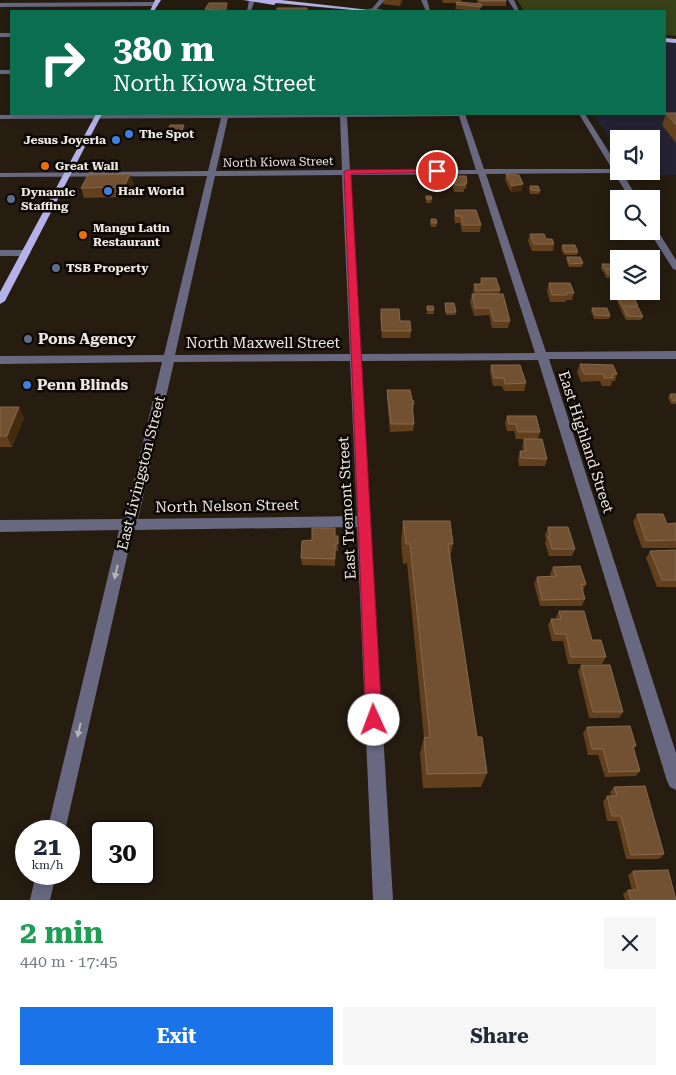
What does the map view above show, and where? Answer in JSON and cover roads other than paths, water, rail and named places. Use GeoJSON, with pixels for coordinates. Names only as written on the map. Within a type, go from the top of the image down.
{"type":"FeatureCollection","features":[{"type":"Feature","properties":{"kind":"main road"},"geometry":{"type":"LineString","coordinates":[[246,0],[339,10]]}},
{"type":"Feature","properties":{"kind":"main road"},"geometry":{"type":"LineString","coordinates":[[266,0],[339,10]]}},
{"type":"Feature","properties":{"kind":"main road"},"geometry":{"type":"LineString","coordinates":[[0,301],[99,115]]}},
{"type":"Feature","properties":{"kind":"street"},"geometry":{"type":"LineString","coordinates":[[0,5],[157,2]]}},
{"type":"Feature","properties":{"kind":"street"},"geometry":{"type":"LineString","coordinates":[[0,117],[99,115]]}},
{"type":"Feature","properties":{"kind":"street","name":"East Livingston Street"},"geometry":{"type":"LineString","coordinates":[[59,820],[127,525],[133,515],[170,359],[225,115]]}},
{"type":"Feature","properties":{"kind":"street","name":"East Tremont Street"},"geometry":{"type":"LineString","coordinates":[[343,115],[383,900]]}},
{"type":"Feature","properties":{"kind":"street","name":"East Highland Street"},"geometry":{"type":"LineString","coordinates":[[461,115],[542,357],[676,780]]}},
{"type":"Feature","properties":{"kind":"street"},"geometry":{"type":"LineString","coordinates":[[583,115],[610,160]]}},
{"type":"Feature","properties":{"kind":"street","name":"North Kiowa Street"},"geometry":{"type":"LineString","coordinates":[[0,175],[610,171]]}},
{"type":"Feature","properties":{"kind":"street"},"geometry":{"type":"LineString","coordinates":[[660,240],[676,267]]}},
{"type":"Feature","properties":{"kind":"street"},"geometry":{"type":"LineString","coordinates":[[0,253],[26,253]]}},
{"type":"Feature","properties":{"kind":"street","name":"North Maxwell Street"},"geometry":{"type":"LineString","coordinates":[[0,360],[676,355]]}},
{"type":"Feature","properties":{"kind":"street","name":"North Nelson Street"},"geometry":{"type":"LineString","coordinates":[[0,526],[364,521]]}},
{"type":"Feature","properties":{"kind":"street"},"geometry":{"type":"LineString","coordinates":[[40,900],[43,885]]}},
{"type":"Feature","properties":{"kind":"place","name":"The Spot"},"geometry":{"type":"Point","coordinates":[129,134]}},
{"type":"Feature","properties":{"kind":"place","name":"Jesus Joyeria"},"geometry":{"type":"Point","coordinates":[116,140]}},
{"type":"Feature","properties":{"kind":"place","name":"Great Wall"},"geometry":{"type":"Point","coordinates":[45,166]}},
{"type":"Feature","properties":{"kind":"place","name":"Hair World"},"geometry":{"type":"Point","coordinates":[108,191]}},
{"type":"Feature","properties":{"kind":"place","name":"Dynamic Staffing"},"geometry":{"type":"Point","coordinates":[11,199]}},
{"type":"Feature","properties":{"kind":"place","name":"Mangu Latin Restaurant"},"geometry":{"type":"Point","coordinates":[83,235]}},
{"type":"Feature","properties":{"kind":"place","name":"TSB Property"},"geometry":{"type":"Point","coordinates":[56,268]}},
{"type":"Feature","properties":{"kind":"place","name":"Pons Agency"},"geometry":{"type":"Point","coordinates":[28,339]}},
{"type":"Feature","properties":{"kind":"place","name":"Penn Blinds"},"geometry":{"type":"Point","coordinates":[27,385]}}]}
